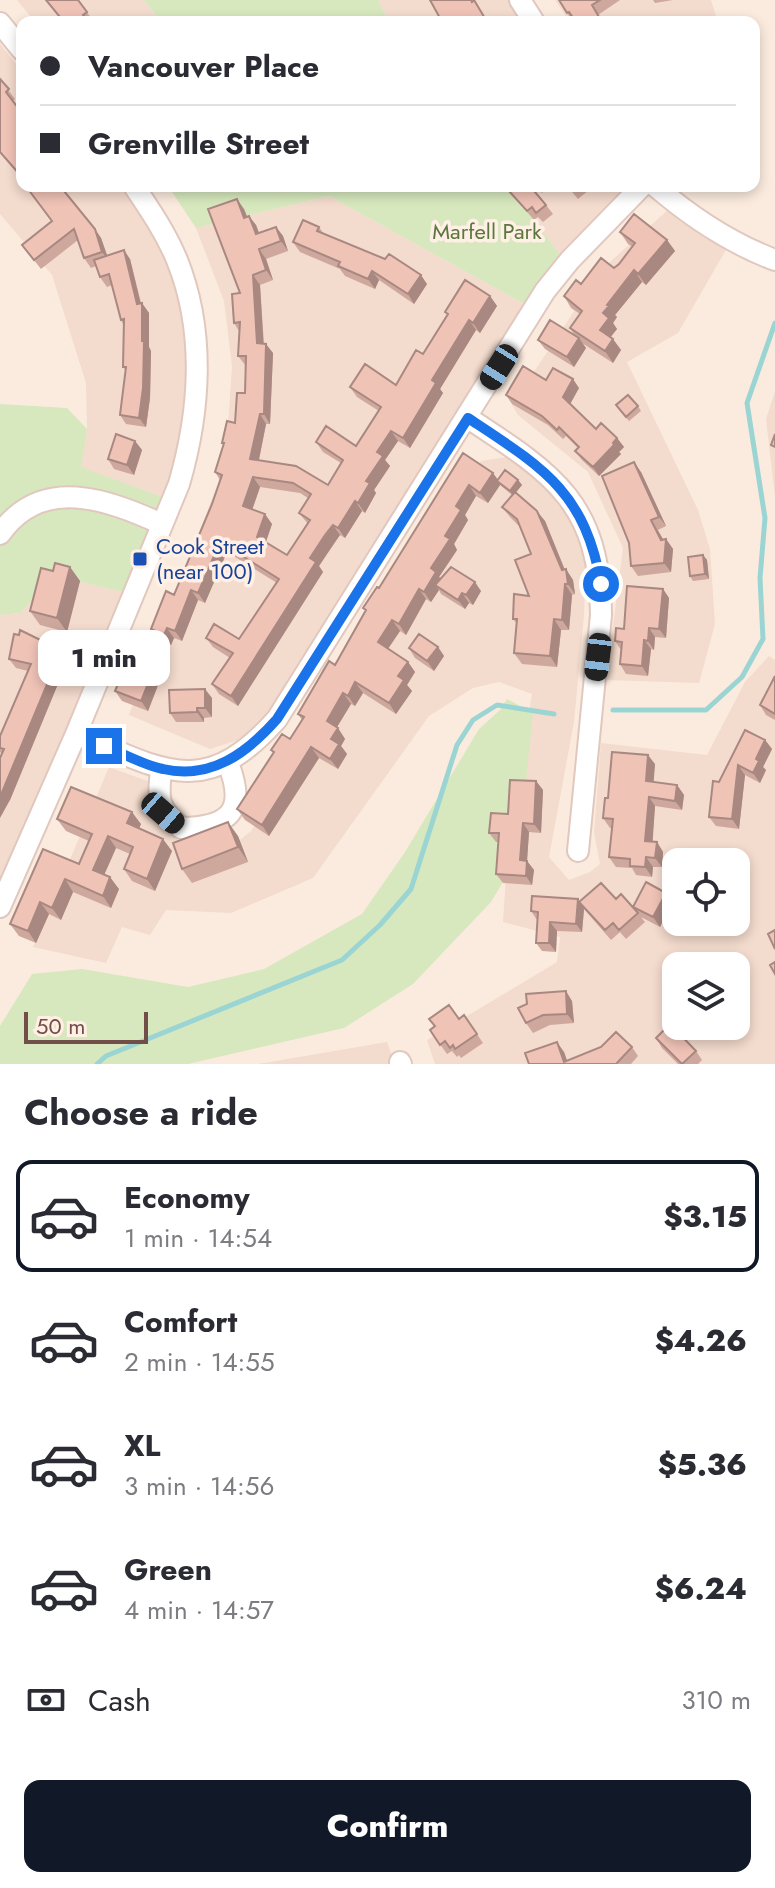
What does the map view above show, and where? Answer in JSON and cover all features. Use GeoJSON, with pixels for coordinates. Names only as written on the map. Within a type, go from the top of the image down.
{"type":"FeatureCollection","features":[{"type":"Feature","properties":{"kind":"street"},"geometry":{"type":"LineString","coordinates":[[0,23],[16,43]]}},
{"type":"Feature","properties":{"kind":"street"},"geometry":{"type":"LineString","coordinates":[[0,907],[76,734],[179,484],[191,442],[197,355],[191,306],[178,262],[160,224],[138,192]]}},
{"type":"Feature","properties":{"kind":"street"},"geometry":{"type":"LineString","coordinates":[[76,734],[161,769],[184,771],[228,763],[260,739],[277,719],[545,291],[570,260],[636,192]]}},
{"type":"Feature","properties":{"kind":"street"},"geometry":{"type":"LineString","coordinates":[[663,192],[706,225],[775,260]]}},
{"type":"Feature","properties":{"kind":"street"},"geometry":{"type":"LineString","coordinates":[[468,418],[532,460],[559,485],[581,517],[597,559],[601,615],[578,851]]}},
{"type":"Feature","properties":{"kind":"street"},"geometry":{"type":"LineString","coordinates":[[0,534],[23,511],[44,501],[76,495],[104,501],[162,524]]}},
{"type":"Feature","properties":{"kind":"street"},"geometry":{"type":"LineString","coordinates":[[161,769],[159,795],[163,813],[181,828],[205,828],[224,820],[233,810],[237,786],[228,763]]}},
{"type":"Feature","properties":{"kind":"shaded area"},"geometry":{"type":"Polygon","coordinates":[[[17,0],[144,0],[156,16],[30,16],[17,0]]]}},
{"type":"Feature","properties":{"kind":"shaded area"},"geometry":{"type":"Polygon","coordinates":[[[378,0],[514,0],[526,16],[386,16],[378,0]]]}},
{"type":"Feature","properties":{"kind":"shaded area"},"geometry":{"type":"Polygon","coordinates":[[[555,0],[711,0],[716,16],[566,16],[555,0]]]}},
{"type":"Feature","properties":{"kind":"shaded area"},"geometry":{"type":"Polygon","coordinates":[[[0,44],[16,64],[16,192],[123,192],[158,235],[179,285],[193,355],[171,500],[80,467],[87,429],[86,383],[52,275],[0,214],[0,44]]]}},
{"type":"Feature","properties":{"kind":"shaded area"},"geometry":{"type":"Polygon","coordinates":[[[513,192],[622,192],[561,256],[513,192]]]}},
{"type":"Feature","properties":{"kind":"shaded area"},"geometry":{"type":"Polygon","coordinates":[[[329,196],[528,306],[260,733],[210,749],[129,715],[218,483],[228,427],[232,366],[224,301],[196,228],[329,196]]]}},
{"type":"Feature","properties":{"kind":"shaded area"},"geometry":{"type":"Polygon","coordinates":[[[669,209],[727,248],[678,333],[627,362],[698,510],[710,549],[715,624],[699,683],[606,680],[623,548],[588,472],[518,415],[512,405],[602,269],[669,209]]]}},
{"type":"Feature","properties":{"kind":"shaded area"},"geometry":{"type":"Polygon","coordinates":[[[775,391],[775,497],[766,419],[775,391]]]}},
{"type":"Feature","properties":{"kind":"shaded area"},"geometry":{"type":"Polygon","coordinates":[[[506,457],[561,493],[587,539],[574,722],[549,857],[569,880],[590,872],[600,864],[594,832],[601,743],[707,755],[745,682],[769,656],[775,660],[775,1064],[435,1064],[427,1040],[557,962],[560,937],[503,922],[507,861],[532,694],[499,682],[473,688],[429,716],[313,878],[231,913],[166,910],[150,935],[122,927],[106,963],[33,947],[109,767],[153,783],[159,813],[181,840],[240,840],[259,819],[280,758],[481,461],[506,457]]]}},
{"type":"Feature","properties":{"kind":"shaded area"},"geometry":{"type":"Polygon","coordinates":[[[69,579],[135,595],[0,912],[0,615],[20,613],[45,587],[69,579]]]}},
{"type":"Feature","properties":{"kind":"shaded area"},"geometry":{"type":"Polygon","coordinates":[[[387,1042],[395,1064],[258,1064],[387,1042]]]}},
{"type":"Feature","properties":{"kind":"green space"},"geometry":{"type":"Polygon","coordinates":[[[144,0],[378,0],[386,16],[156,16],[144,0]]]}},
{"type":"Feature","properties":{"kind":"green space","name":"Marfell Park"},"geometry":{"type":"Polygon","coordinates":[[[172,192],[513,192],[561,256],[528,306],[329,196],[196,228],[172,192]]]}},
{"type":"Feature","properties":{"kind":"green space"},"geometry":{"type":"Polygon","coordinates":[[[0,404],[67,408],[87,429],[81,467],[171,500],[135,595],[69,579],[45,587],[20,613],[0,615],[0,404]]]}},
{"type":"Feature","properties":{"kind":"green space"},"geometry":{"type":"Polygon","coordinates":[[[507,699],[533,713],[518,857],[491,902],[413,984],[344,1028],[188,1064],[0,1064],[0,1026],[32,974],[82,969],[188,987],[264,969],[362,914],[405,852],[479,729],[507,699]]]}},
{"type":"Feature","properties":{"kind":"building"},"geometry":{"type":"Polygon","coordinates":[[[46,0],[78,0],[87,12],[84,16],[59,16],[46,0]]]}},
{"type":"Feature","properties":{"kind":"building"},"geometry":{"type":"Polygon","coordinates":[[[430,0],[474,0],[484,16],[439,16],[430,0]]]}},
{"type":"Feature","properties":{"kind":"building"},"geometry":{"type":"Polygon","coordinates":[[[559,0],[600,0],[592,5],[598,16],[572,16],[559,0]]]}},
{"type":"Feature","properties":{"kind":"building"},"geometry":{"type":"Polygon","coordinates":[[[0,79],[9,89],[6,92],[16,105],[16,170],[0,152],[0,79]]]}},
{"type":"Feature","properties":{"kind":"building"},"geometry":{"type":"Polygon","coordinates":[[[30,192],[65,192],[95,229],[102,252],[84,258],[74,229],[34,260],[22,245],[52,221],[30,192]]]}},
{"type":"Feature","properties":{"kind":"building"},"geometry":{"type":"Polygon","coordinates":[[[510,192],[535,192],[546,205],[536,213],[532,207],[527,211],[510,192]]]}},
{"type":"Feature","properties":{"kind":"building"},"geometry":{"type":"Polygon","coordinates":[[[237,199],[244,218],[249,216],[256,234],[276,227],[281,241],[259,249],[266,270],[253,275],[257,343],[266,344],[264,414],[260,414],[250,459],[296,466],[328,485],[343,460],[316,442],[326,426],[356,446],[381,407],[350,387],[365,364],[396,385],[416,350],[423,354],[465,280],[490,296],[473,323],[469,320],[432,380],[436,383],[403,438],[391,431],[377,452],[383,456],[366,481],[370,483],[338,528],[333,525],[325,535],[310,558],[316,562],[231,696],[212,684],[233,653],[206,638],[214,624],[239,639],[279,579],[220,542],[198,593],[191,590],[175,631],[167,628],[164,635],[151,629],[166,591],[174,595],[212,504],[222,475],[215,472],[227,421],[235,423],[237,393],[245,393],[246,356],[238,356],[240,322],[234,323],[232,294],[240,293],[208,209],[237,199]],[[253,477],[243,506],[265,514],[257,537],[287,555],[310,520],[299,513],[311,494],[293,483],[253,477]]]}},
{"type":"Feature","properties":{"kind":"building"},"geometry":{"type":"Polygon","coordinates":[[[634,214],[667,240],[638,274],[634,270],[607,305],[603,313],[609,318],[600,330],[613,339],[605,351],[570,328],[582,311],[564,296],[576,280],[581,284],[601,258],[614,268],[619,264],[635,243],[620,232],[634,214]]]}},
{"type":"Feature","properties":{"kind":"building"},"geometry":{"type":"Polygon","coordinates":[[[303,220],[319,227],[317,231],[385,259],[389,254],[421,275],[408,294],[372,271],[368,279],[338,266],[340,262],[293,242],[303,220]]]}},
{"type":"Feature","properties":{"kind":"building"},"geometry":{"type":"Polygon","coordinates":[[[124,250],[137,304],[142,303],[143,388],[139,418],[120,415],[126,367],[123,367],[124,319],[121,320],[109,274],[100,277],[94,260],[124,250]]]}},
{"type":"Feature","properties":{"kind":"building"},"geometry":{"type":"Polygon","coordinates":[[[550,320],[579,338],[567,357],[538,340],[550,320]]]}},
{"type":"Feature","properties":{"kind":"building"},"geometry":{"type":"Polygon","coordinates":[[[523,366],[546,380],[553,368],[573,379],[563,397],[596,429],[601,423],[617,438],[593,467],[575,451],[579,447],[559,427],[557,430],[542,416],[506,395],[523,366]]]}},
{"type":"Feature","properties":{"kind":"building"},"geometry":{"type":"Polygon","coordinates":[[[628,395],[638,406],[626,417],[616,405],[628,395]]]}},
{"type":"Feature","properties":{"kind":"building"},"geometry":{"type":"Polygon","coordinates":[[[116,434],[135,441],[127,465],[108,459],[116,434]]]}},
{"type":"Feature","properties":{"kind":"building"},"geometry":{"type":"Polygon","coordinates":[[[463,453],[493,473],[480,493],[469,485],[456,506],[461,510],[445,536],[450,539],[431,568],[436,572],[424,592],[419,589],[399,624],[392,620],[378,642],[408,662],[398,676],[404,680],[389,703],[355,682],[348,696],[343,693],[327,721],[338,728],[331,739],[339,744],[330,759],[311,747],[262,825],[237,809],[274,752],[271,750],[282,734],[290,739],[304,717],[298,714],[329,661],[335,665],[366,610],[363,608],[379,588],[463,453]]]}},
{"type":"Feature","properties":{"kind":"building"},"geometry":{"type":"Polygon","coordinates":[[[634,462],[659,517],[651,520],[661,540],[666,539],[664,563],[631,566],[629,543],[602,476],[634,462]]]}},
{"type":"Feature","properties":{"kind":"building"},"geometry":{"type":"Polygon","coordinates":[[[505,470],[518,480],[510,491],[497,481],[505,470]]]}},
{"type":"Feature","properties":{"kind":"building"},"geometry":{"type":"Polygon","coordinates":[[[515,492],[537,511],[562,570],[566,569],[568,584],[565,584],[562,620],[554,619],[550,656],[514,653],[517,619],[513,619],[514,594],[529,596],[515,560],[531,554],[517,519],[502,507],[515,492]]]}},
{"type":"Feature","properties":{"kind":"building"},"geometry":{"type":"Polygon","coordinates":[[[703,555],[705,574],[690,576],[688,557],[703,555]]]}},
{"type":"Feature","properties":{"kind":"building"},"geometry":{"type":"Polygon","coordinates":[[[55,563],[70,567],[57,618],[30,611],[41,568],[53,571],[55,563]]]}},
{"type":"Feature","properties":{"kind":"building"},"geometry":{"type":"Polygon","coordinates":[[[451,567],[475,582],[458,600],[435,585],[451,567]]]}},
{"type":"Feature","properties":{"kind":"building"},"geometry":{"type":"Polygon","coordinates":[[[627,586],[663,589],[659,629],[649,628],[648,641],[644,640],[642,666],[620,664],[622,642],[615,641],[616,628],[624,629],[627,586]]]}},
{"type":"Feature","properties":{"kind":"building"},"geometry":{"type":"Polygon","coordinates":[[[20,630],[69,654],[60,673],[53,670],[0,797],[0,758],[4,749],[0,748],[0,736],[31,664],[9,659],[14,634],[19,635],[20,630]]]}},
{"type":"Feature","properties":{"kind":"building"},"geometry":{"type":"Polygon","coordinates":[[[419,634],[438,647],[427,661],[409,648],[419,634]]]}},
{"type":"Feature","properties":{"kind":"building"},"geometry":{"type":"Polygon","coordinates":[[[128,660],[153,671],[141,701],[115,691],[128,660]]]}},
{"type":"Feature","properties":{"kind":"building"},"geometry":{"type":"Polygon","coordinates":[[[775,676],[775,714],[760,705],[775,676]]]}},
{"type":"Feature","properties":{"kind":"building"},"geometry":{"type":"Polygon","coordinates":[[[205,689],[205,708],[197,708],[197,712],[170,713],[169,690],[205,689]]]}},
{"type":"Feature","properties":{"kind":"building"},"geometry":{"type":"Polygon","coordinates":[[[745,730],[765,740],[756,759],[759,761],[753,773],[738,765],[732,819],[709,817],[713,781],[719,782],[745,730]]]}},
{"type":"Feature","properties":{"kind":"building"},"geometry":{"type":"Polygon","coordinates":[[[612,752],[648,755],[646,781],[677,785],[675,801],[649,797],[645,841],[657,842],[655,858],[646,857],[645,867],[630,866],[630,859],[609,857],[613,819],[603,818],[612,752]]]}},
{"type":"Feature","properties":{"kind":"building"},"geometry":{"type":"Polygon","coordinates":[[[510,780],[536,781],[534,824],[523,823],[520,860],[527,861],[526,876],[496,874],[499,833],[489,833],[491,813],[508,814],[510,780]]]}},
{"type":"Feature","properties":{"kind":"building"},"geometry":{"type":"Polygon","coordinates":[[[71,787],[132,812],[127,823],[163,839],[147,879],[124,869],[133,847],[108,836],[93,870],[110,877],[103,896],[65,879],[52,908],[40,902],[28,931],[10,924],[43,849],[79,864],[92,834],[57,819],[71,787]]]}},
{"type":"Feature","properties":{"kind":"building"},"geometry":{"type":"Polygon","coordinates":[[[228,822],[238,847],[182,869],[173,843],[228,822]]]}},
{"type":"Feature","properties":{"kind":"building"},"geometry":{"type":"Polygon","coordinates":[[[646,882],[662,891],[662,900],[653,917],[633,907],[646,882]]]}},
{"type":"Feature","properties":{"kind":"building"},"geometry":{"type":"Polygon","coordinates":[[[601,883],[616,899],[621,894],[638,913],[619,930],[613,923],[605,930],[579,902],[601,883]]]}},
{"type":"Feature","properties":{"kind":"building"},"geometry":{"type":"Polygon","coordinates":[[[532,896],[578,899],[576,924],[550,922],[549,943],[536,943],[538,912],[531,911],[532,896]]]}},
{"type":"Feature","properties":{"kind":"building"},"geometry":{"type":"Polygon","coordinates":[[[775,930],[775,949],[768,934],[775,930]]]}},
{"type":"Feature","properties":{"kind":"building"},"geometry":{"type":"Polygon","coordinates":[[[566,991],[567,1014],[543,1015],[526,1023],[518,1008],[527,1004],[526,994],[566,991]]]}},
{"type":"Feature","properties":{"kind":"building"},"geometry":{"type":"Polygon","coordinates":[[[449,1005],[459,1019],[464,1015],[477,1034],[455,1049],[445,1041],[440,1045],[430,1030],[435,1026],[429,1019],[449,1005]]]}},
{"type":"Feature","properties":{"kind":"building"},"geometry":{"type":"Polygon","coordinates":[[[616,1032],[632,1047],[616,1064],[529,1064],[525,1053],[557,1042],[564,1062],[601,1047],[616,1032]]]}},
{"type":"Feature","properties":{"kind":"building"},"geometry":{"type":"Polygon","coordinates":[[[662,1032],[662,1040],[685,1040],[696,1051],[682,1064],[656,1038],[662,1032]]]}},
{"type":"Feature","properties":{"kind":"waterway"},"geometry":{"type":"LineString","coordinates":[[613,710],[706,710],[742,677],[763,639],[760,578],[765,518],[747,403],[775,323]]}},
{"type":"Feature","properties":{"kind":"waterway"},"geometry":{"type":"LineString","coordinates":[[97,1064],[106,1056],[342,960],[380,925],[411,889],[457,745],[473,720],[497,705],[554,714]]}},
{"type":"Feature","properties":{"kind":"place","name":"Cook Street (near 100)"},"geometry":{"type":"Point","coordinates":[140,559]}},
{"type":"Feature","properties":{"kind":"route"},"geometry":{"type":"LineString","coordinates":[[104,746],[161,769],[184,771],[228,763],[260,739],[277,719],[468,418],[532,460],[559,485],[575,505],[586,528],[597,559],[601,584]]}}]}
